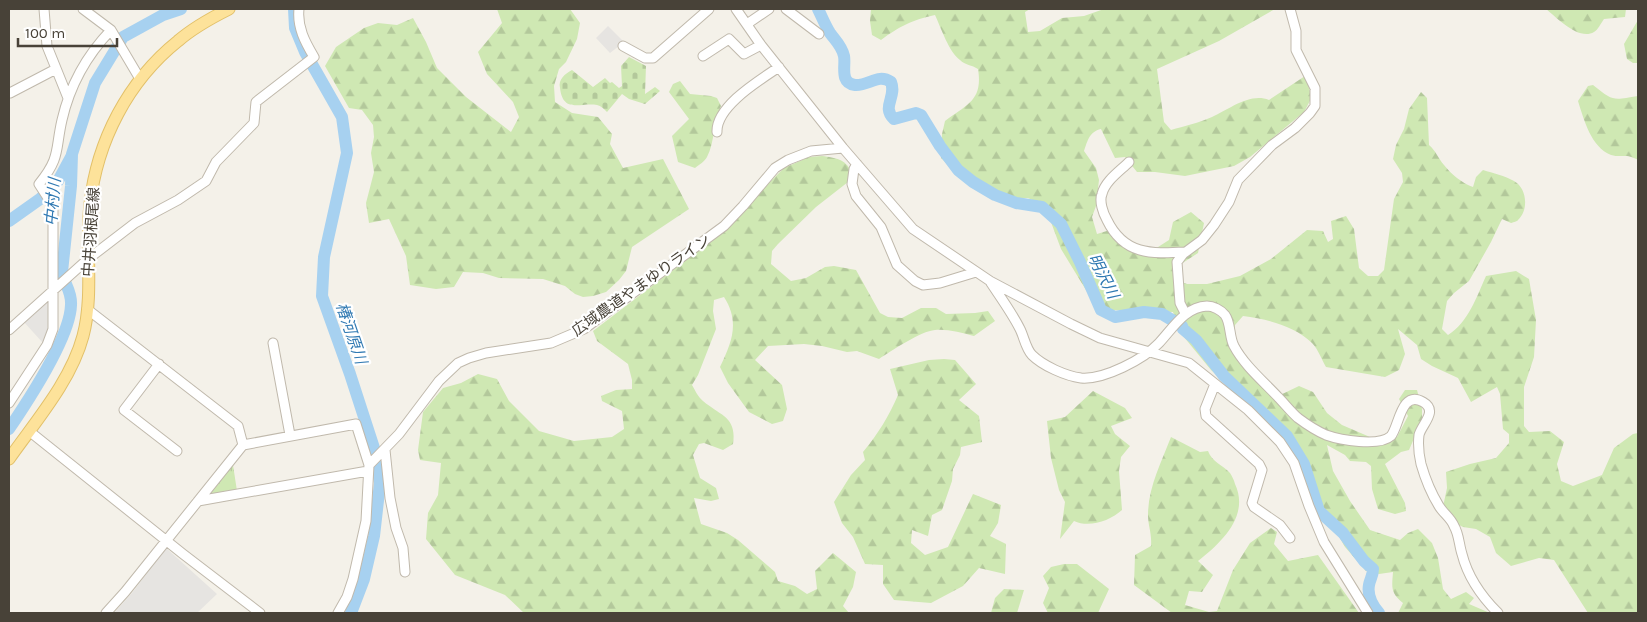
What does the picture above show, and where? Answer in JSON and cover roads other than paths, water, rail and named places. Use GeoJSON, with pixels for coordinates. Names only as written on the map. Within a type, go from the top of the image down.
{"type":"FeatureCollection","features":[{"type":"Feature","properties":{"kind":"main road","name":"中井羽根尾線"},"geometry":{"type":"LineString","coordinates":[[9,459],[62,384],[73,363],[83,336],[87,309],[90,204],[97,166],[116,116],[140,79],[178,41],[208,20],[229,9]]}},
{"type":"Feature","properties":{"kind":"street"},"geometry":{"type":"LineString","coordinates":[[44,9],[46,46],[68,98]]}},
{"type":"Feature","properties":{"kind":"street"},"geometry":{"type":"LineString","coordinates":[[83,9],[113,31],[140,79]]}},
{"type":"Feature","properties":{"kind":"street"},"geometry":{"type":"LineString","coordinates":[[9,330],[88,259],[135,223],[178,200],[206,180],[216,162],[254,123],[256,102],[314,57],[306,44],[300,28],[299,9]]}},
{"type":"Feature","properties":{"kind":"street"},"geometry":{"type":"LineString","coordinates":[[624,46],[646,58],[653,58],[709,9]]}},
{"type":"Feature","properties":{"kind":"street"},"geometry":{"type":"LineString","coordinates":[[736,9],[761,44],[843,148],[913,229],[990,281],[1071,324],[1100,338],[1152,351],[1189,363],[1248,410],[1280,442],[1294,463],[1324,542],[1368,613]]}},
{"type":"Feature","properties":{"kind":"street"},"geometry":{"type":"LineString","coordinates":[[747,24],[769,9]]}},
{"type":"Feature","properties":{"kind":"street"},"geometry":{"type":"LineString","coordinates":[[786,9],[818,34]]}},
{"type":"Feature","properties":{"kind":"street"},"geometry":{"type":"LineString","coordinates":[[1185,313],[1180,303],[1177,262],[1185,252],[1202,240],[1214,225],[1229,202],[1238,180],[1272,145],[1295,128],[1315,106],[1316,88],[1296,50],[1296,31],[1290,9]]}},
{"type":"Feature","properties":{"kind":"street"},"geometry":{"type":"LineString","coordinates":[[9,403],[47,345],[53,330],[52,211],[50,201],[39,184],[56,157],[68,98],[78,76],[92,52],[113,31]]}},
{"type":"Feature","properties":{"kind":"street"},"geometry":{"type":"LineString","coordinates":[[703,56],[729,39],[744,54],[761,44]]}},
{"type":"Feature","properties":{"kind":"street"},"geometry":{"type":"LineString","coordinates":[[717,132],[717,126],[727,108],[755,83],[779,67]]}},
{"type":"Feature","properties":{"kind":"street"},"geometry":{"type":"LineString","coordinates":[[9,92],[29,84],[56,69]]}},
{"type":"Feature","properties":{"kind":"street","name":"広域農道やまゆりライン"},"geometry":{"type":"LineString","coordinates":[[369,468],[439,381],[458,363],[486,353],[557,341],[584,329],[724,226],[775,168],[798,155],[811,151],[843,148]]}},
{"type":"Feature","properties":{"kind":"street"},"geometry":{"type":"LineString","coordinates":[[1129,162],[1108,182],[1102,194],[1102,204],[1108,223],[1126,244],[1137,250],[1151,253],[1185,252]]}},
{"type":"Feature","properties":{"kind":"street"},"geometry":{"type":"LineString","coordinates":[[857,164],[854,169],[852,184],[856,196],[881,227],[897,265],[915,281],[923,285],[940,283],[976,272]]}},
{"type":"Feature","properties":{"kind":"street"},"geometry":{"type":"LineString","coordinates":[[990,281],[1016,321],[1031,354],[1055,370],[1068,375],[1082,378],[1098,376],[1129,365],[1152,351],[1185,313],[1207,306],[1218,309],[1226,316],[1233,344],[1260,379],[1298,418],[1324,434],[1367,443],[1384,441],[1391,436],[1396,428],[1402,409],[1408,402],[1418,400],[1425,403],[1429,408],[1430,414],[1419,433],[1421,463],[1428,484],[1439,506],[1454,526],[1466,568],[1475,587],[1487,603],[1498,613]]}},
{"type":"Feature","properties":{"kind":"street"},"geometry":{"type":"LineString","coordinates":[[87,309],[238,426],[243,445]]}},
{"type":"Feature","properties":{"kind":"street"},"geometry":{"type":"LineString","coordinates":[[274,343],[290,435]]}},
{"type":"Feature","properties":{"kind":"street"},"geometry":{"type":"LineString","coordinates":[[159,364],[124,410],[177,451]]}},
{"type":"Feature","properties":{"kind":"street"},"geometry":{"type":"LineString","coordinates":[[1215,384],[1205,409],[1206,416],[1259,464],[1262,470],[1252,503],[1254,507],[1280,525],[1290,538]]}},
{"type":"Feature","properties":{"kind":"street"},"geometry":{"type":"LineString","coordinates":[[106,613],[243,445],[356,424],[369,468],[369,485],[364,531],[353,579],[347,597],[338,613]]}},
{"type":"Feature","properties":{"kind":"street"},"geometry":{"type":"LineString","coordinates":[[29,431],[260,613]]}},
{"type":"Feature","properties":{"kind":"street"},"geometry":{"type":"LineString","coordinates":[[383,452],[396,528],[403,548],[405,572]]}},
{"type":"Feature","properties":{"kind":"street"},"geometry":{"type":"LineString","coordinates":[[198,500],[369,468]]}},
{"type":"Feature","properties":{"kind":"waterway","name":"中村川"},"geometry":{"type":"LineString","coordinates":[[9,429],[47,369],[69,319],[71,300],[62,272],[71,186],[72,154],[95,83],[123,37],[163,15],[181,9]]}},
{"type":"Feature","properties":{"kind":"waterway","name":"椿河原川"},"geometry":{"type":"LineString","coordinates":[[294,9],[295,28],[305,52],[342,117],[347,153],[324,257],[322,296],[375,451],[380,483],[374,536],[364,579],[351,613]]}},
{"type":"Feature","properties":{"kind":"waterway","name":"明沢川"},"geometry":{"type":"LineString","coordinates":[[818,9],[828,30],[843,52],[844,73],[850,84],[860,85],[878,79],[891,82],[892,92],[889,110],[890,115],[894,119],[916,113],[921,115],[940,146],[958,170],[973,182],[995,195],[1016,203],[1042,207],[1061,224],[1101,310],[1115,317],[1144,312],[1162,314],[1182,326],[1196,340],[1224,376],[1287,436],[1304,464],[1319,511],[1343,533],[1364,561],[1373,569],[1369,585],[1369,597],[1379,613]]}},
{"type":"Feature","properties":{"kind":"waterway"},"geometry":{"type":"LineString","coordinates":[[9,221],[40,199],[58,181],[71,157]]}}]}
